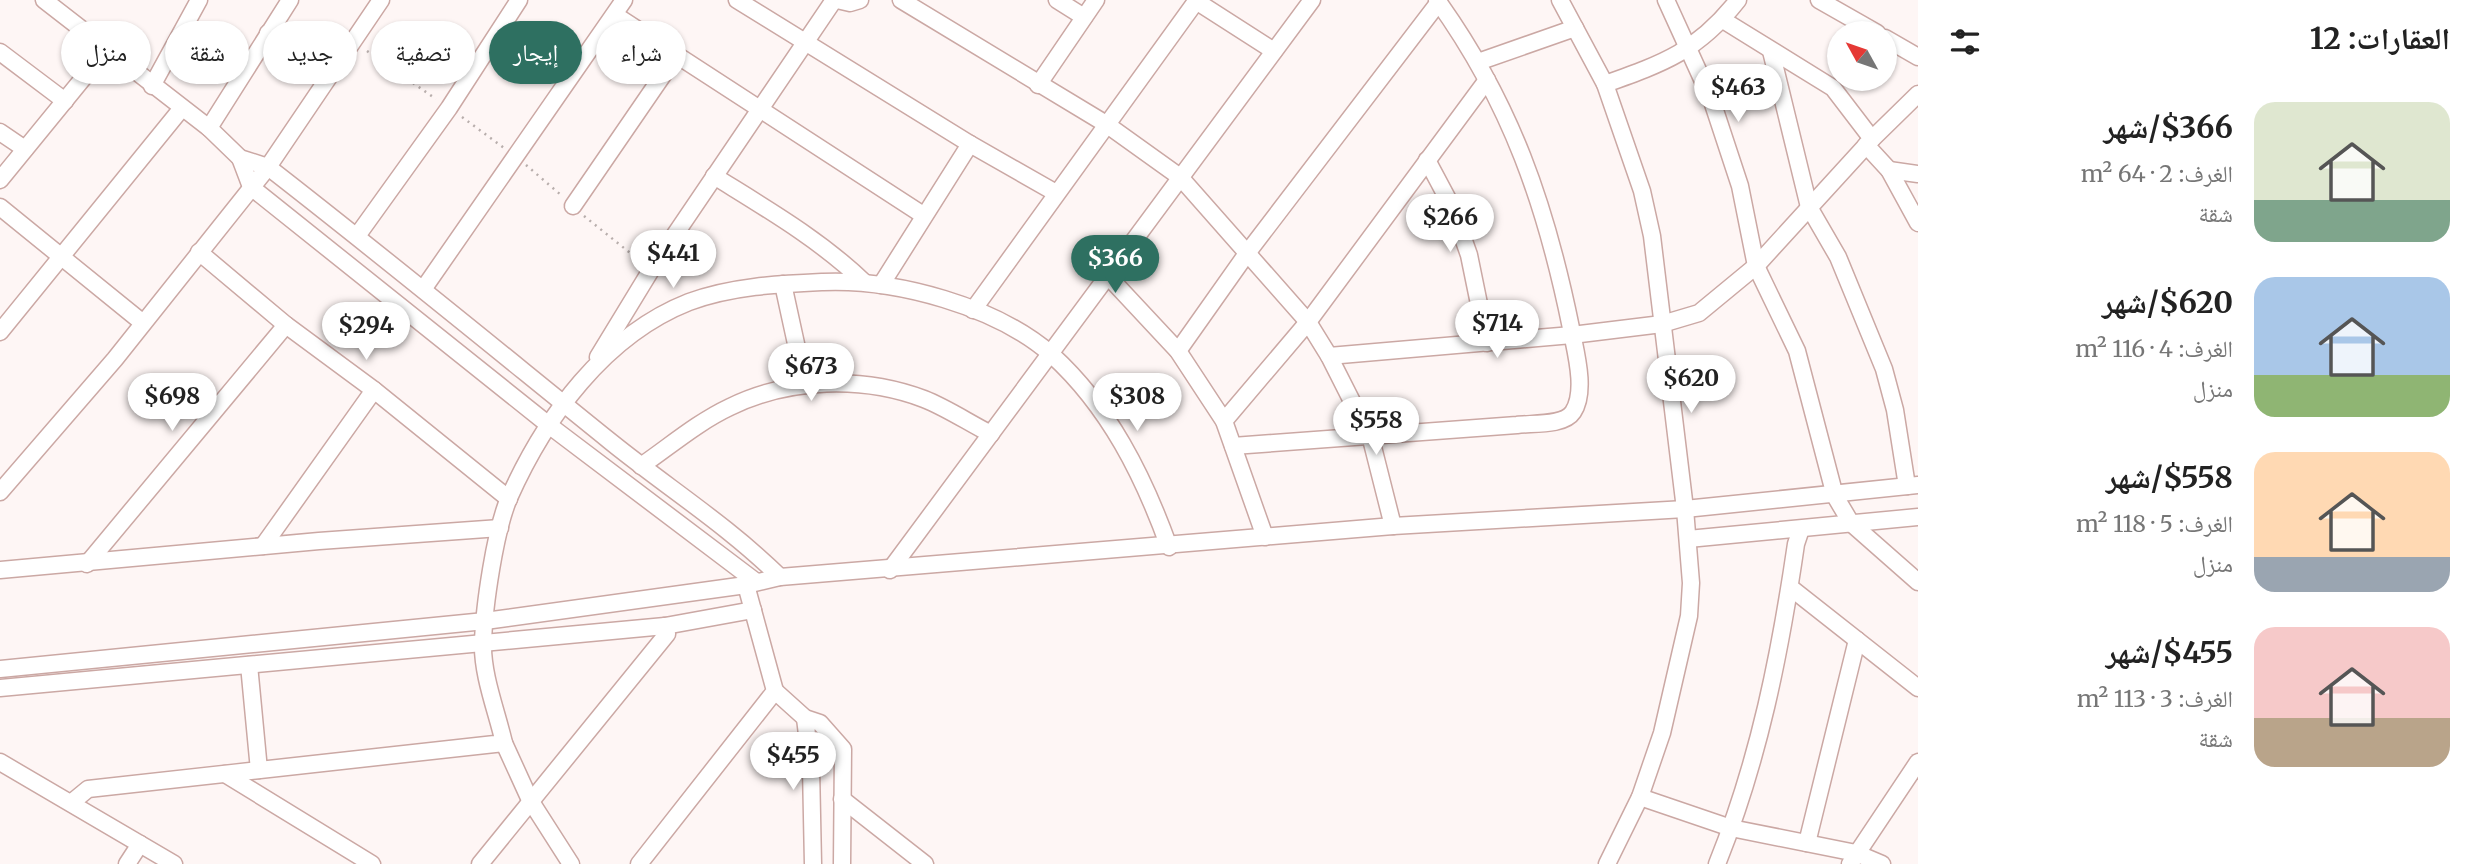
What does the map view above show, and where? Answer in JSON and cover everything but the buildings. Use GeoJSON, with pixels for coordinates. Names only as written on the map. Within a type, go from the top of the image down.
{"type":"FeatureCollection","features":[{"type":"Feature","properties":{"kind":"street"},"geometry":{"type":"LineString","coordinates":[[44,0],[71,21]]}},
{"type":"Feature","properties":{"kind":"street"},"geometry":{"type":"LineString","coordinates":[[152,86],[200,0]]}},
{"type":"Feature","properties":{"kind":"street"},"geometry":{"type":"LineString","coordinates":[[276,21],[290,0]]}},
{"type":"Feature","properties":{"kind":"street"},"geometry":{"type":"LineString","coordinates":[[357,35],[381,0]]}},
{"type":"Feature","properties":{"kind":"street"},"geometry":{"type":"LineString","coordinates":[[357,236],[449,108],[519,0]]}},
{"type":"Feature","properties":{"kind":"street"},"geometry":{"type":"LineString","coordinates":[[424,288],[624,0]]}},
{"type":"Feature","properties":{"kind":"street"},"geometry":{"type":"LineString","coordinates":[[737,0],[970,144],[1056,193]]}},
{"type":"Feature","properties":{"kind":"street"},"geometry":{"type":"LineString","coordinates":[[571,864],[530,800],[504,743],[483,643],[500,528],[509,499],[550,426],[589,372],[651,270],[835,0],[850,3],[860,0]]}},
{"type":"Feature","properties":{"kind":"street"},"geometry":{"type":"LineString","coordinates":[[901,0],[1106,124],[1180,177],[1308,322],[1329,356],[1371,439],[1393,526]]}},
{"type":"Feature","properties":{"kind":"street"},"geometry":{"type":"LineString","coordinates":[[1057,0],[1084,17]]}},
{"type":"Feature","properties":{"kind":"street"},"geometry":{"type":"LineString","coordinates":[[1038,85],[1096,0]]}},
{"type":"Feature","properties":{"kind":"street"},"geometry":{"type":"LineString","coordinates":[[890,570],[1312,0]]}},
{"type":"Feature","properties":{"kind":"street"},"geometry":{"type":"LineString","coordinates":[[1560,0],[1605,84],[1642,191],[1659,279],[1661,324],[1685,509],[1691,583],[1689,616],[1662,733],[1640,797],[1607,864]]}},
{"type":"Feature","properties":{"kind":"street"},"geometry":{"type":"LineString","coordinates":[[1666,0],[1712,101],[1740,186],[1756,265],[1797,351],[1835,496],[1851,523],[1918,582]]}},
{"type":"Feature","properties":{"kind":"street"},"geometry":{"type":"LineString","coordinates":[[1605,84],[1658,65],[1689,50],[1723,20],[1738,0]]}},
{"type":"Feature","properties":{"kind":"street"},"geometry":{"type":"LineString","coordinates":[[1819,0],[1856,21]]}},
{"type":"Feature","properties":{"kind":"street"},"geometry":{"type":"LineString","coordinates":[[973,310],[1197,1],[1274,51]]}},
{"type":"Feature","properties":{"kind":"street"},"geometry":{"type":"LineString","coordinates":[[1178,351],[1248,253],[1438,1],[1478,62],[1517,141],[1550,232],[1572,335],[1577,401],[1566,418],[1517,425],[1371,439],[1233,446]]}},
{"type":"Feature","properties":{"kind":"street"},"geometry":{"type":"LineString","coordinates":[[615,15],[624,21]]}},
{"type":"Feature","properties":{"kind":"street"},"geometry":{"type":"LineString","coordinates":[[1723,20],[1833,88],[1889,170],[1918,223]]}},
{"type":"Feature","properties":{"kind":"street"},"geometry":{"type":"LineString","coordinates":[[1478,62],[1575,28]]}},
{"type":"Feature","properties":{"kind":"street"},"geometry":{"type":"LineString","coordinates":[[209,128],[263,41]]}},
{"type":"Feature","properties":{"kind":"street"},"geometry":{"type":"LineString","coordinates":[[1897,45],[1918,57]]}},
{"type":"Feature","properties":{"kind":"street"},"geometry":{"type":"LineString","coordinates":[[0,669],[485,621],[780,577],[1169,547],[1393,526],[1685,509],[1835,496],[1912,486],[1895,410],[1870,330],[1838,257],[1809,207],[1771,51]]}},
{"type":"Feature","properties":{"kind":"street"},"geometry":{"type":"LineString","coordinates":[[0,52],[65,101]]}},
{"type":"Feature","properties":{"kind":"street"},"geometry":{"type":"LineString","coordinates":[[686,62],[923,215]]}},
{"type":"Feature","properties":{"kind":"street"},"geometry":{"type":"LineString","coordinates":[[1224,421],[1308,322],[1487,80]]}},
{"type":"Feature","properties":{"kind":"street"},"geometry":{"type":"LineString","coordinates":[[0,180],[79,84]]}},
{"type":"Feature","properties":{"kind":"street"},"geometry":{"type":"LineString","coordinates":[[150,84],[209,128],[240,158],[251,187],[750,583],[753,610],[775,691],[805,718],[820,723],[843,750],[842,864]]}},
{"type":"Feature","properties":{"kind":"street"},"geometry":{"type":"LineString","coordinates":[[0,492],[115,359],[268,167],[324,84]]}},
{"type":"Feature","properties":{"kind":"street"},"geometry":{"type":"LineString","coordinates":[[573,206],[657,84]]}},
{"type":"Feature","properties":{"kind":"street"},"geometry":{"type":"LineString","coordinates":[[1329,356],[1572,335],[1661,324],[1699,313],[1756,265],[1869,142],[1918,94]]}},
{"type":"Feature","properties":{"kind":"street"},"geometry":{"type":"LineString","coordinates":[[0,332],[181,108]]}},
{"type":"Feature","properties":{"kind":"street"},"geometry":{"type":"LineString","coordinates":[[0,132],[25,149]]}},
{"type":"Feature","properties":{"kind":"street"},"geometry":{"type":"LineString","coordinates":[[881,285],[970,144]]}},
{"type":"Feature","properties":{"kind":"street"},"geometry":{"type":"LineString","coordinates":[[240,158],[268,167],[357,236],[641,466],[740,538],[780,577]]}},
{"type":"Feature","properties":{"kind":"street"},"geometry":{"type":"LineString","coordinates":[[1427,160],[1452,207],[1469,255],[1487,343]]}},
{"type":"Feature","properties":{"kind":"street"},"geometry":{"type":"LineString","coordinates":[[1889,170],[1918,174]]}},
{"type":"Feature","properties":{"kind":"street"},"geometry":{"type":"LineString","coordinates":[[714,176],[839,257],[864,282]]}},
{"type":"Feature","properties":{"kind":"street"},"geometry":{"type":"LineString","coordinates":[[0,207],[143,323]]}},
{"type":"Feature","properties":{"kind":"street"},"geometry":{"type":"LineString","coordinates":[[199,252],[286,325],[374,390],[509,499]]}},
{"type":"Feature","properties":{"kind":"street"},"geometry":{"type":"LineString","coordinates":[[1107,275],[1178,351],[1224,421],[1265,537]]}},
{"type":"Feature","properties":{"kind":"street"},"geometry":{"type":"LineString","coordinates":[[589,372],[624,341],[669,311],[692,301],[763,285],[864,282],[931,296],[973,310],[1050,353],[1091,395],[1147,488],[1169,547]]}},
{"type":"Feature","properties":{"kind":"street"},"geometry":{"type":"LineString","coordinates":[[783,284],[805,385]]}},
{"type":"Feature","properties":{"kind":"street"},"geometry":{"type":"LineString","coordinates":[[87,564],[286,325]]}},
{"type":"Feature","properties":{"kind":"street"},"geometry":{"type":"LineString","coordinates":[[641,466],[728,408],[752,397],[805,385],[839,382],[924,399],[990,434]]}},
{"type":"Feature","properties":{"kind":"street"},"geometry":{"type":"LineString","coordinates":[[262,546],[374,390]]}},
{"type":"Feature","properties":{"kind":"street"},"geometry":{"type":"LineString","coordinates":[[1688,538],[1801,530],[1918,517]]}},
{"type":"Feature","properties":{"kind":"street"},"geometry":{"type":"LineString","coordinates":[[0,570],[500,528]]}},
{"type":"Feature","properties":{"kind":"street"},"geometry":{"type":"LineString","coordinates":[[1717,864],[1731,828],[1771,694],[1791,587],[1796,544],[1801,530]]}},
{"type":"Feature","properties":{"kind":"street"},"geometry":{"type":"LineString","coordinates":[[1791,587],[1918,688]]}},
{"type":"Feature","properties":{"kind":"street"},"geometry":{"type":"LineString","coordinates":[[0,688],[665,626],[753,610]]}},
{"type":"Feature","properties":{"kind":"street"},"geometry":{"type":"LineString","coordinates":[[480,864],[667,634],[665,626]]}},
{"type":"Feature","properties":{"kind":"street"},"geometry":{"type":"LineString","coordinates":[[1807,843],[1857,640]]}},
{"type":"Feature","properties":{"kind":"street"},"geometry":{"type":"LineString","coordinates":[[249,665],[259,770]]}},
{"type":"Feature","properties":{"kind":"street"},"geometry":{"type":"LineString","coordinates":[[639,864],[775,691]]}},
{"type":"Feature","properties":{"kind":"street"},"geometry":{"type":"LineString","coordinates":[[805,718],[811,768],[813,864]]}},
{"type":"Feature","properties":{"kind":"street"},"geometry":{"type":"LineString","coordinates":[[71,803],[88,789],[504,743]]}},
{"type":"Feature","properties":{"kind":"street"},"geometry":{"type":"LineString","coordinates":[[0,762],[174,864]]}},
{"type":"Feature","properties":{"kind":"street"},"geometry":{"type":"LineString","coordinates":[[1853,859],[1918,762]]}},
{"type":"Feature","properties":{"kind":"street"},"geometry":{"type":"LineString","coordinates":[[226,774],[372,864]]}},
{"type":"Feature","properties":{"kind":"street"},"geometry":{"type":"LineString","coordinates":[[1640,797],[1731,828],[1807,843],[1853,859],[1882,864]]}},
{"type":"Feature","properties":{"kind":"street"},"geometry":{"type":"LineString","coordinates":[[842,799],[925,864]]}},
{"type":"Feature","properties":{"kind":"street"},"geometry":{"type":"LineString","coordinates":[[127,864],[139,844]]}}]}
